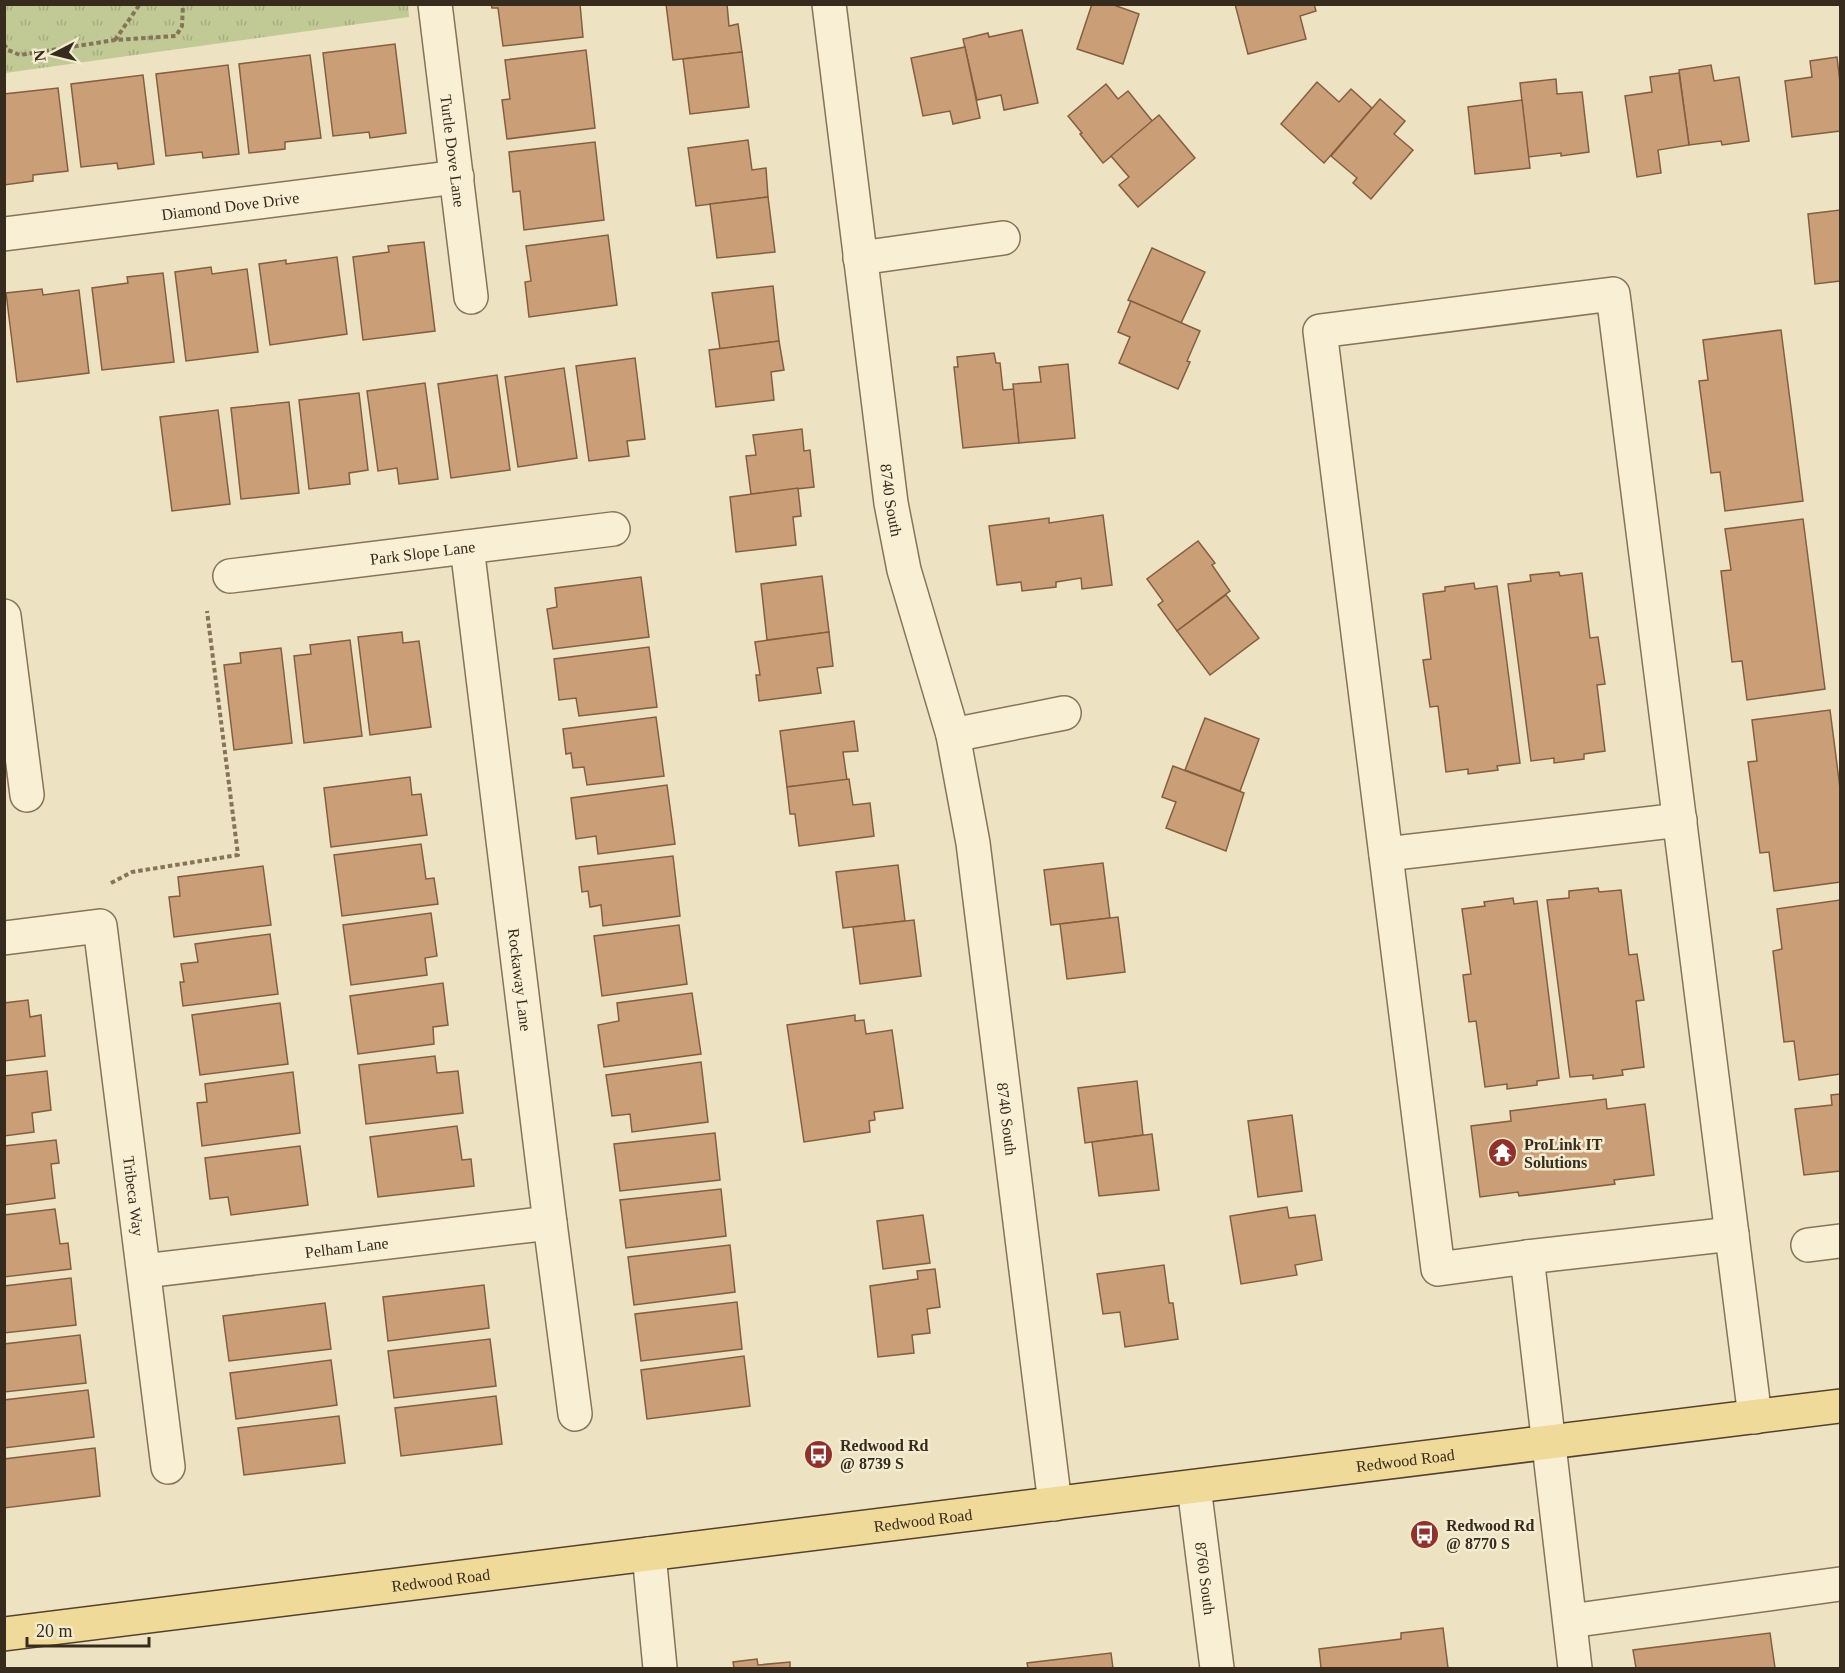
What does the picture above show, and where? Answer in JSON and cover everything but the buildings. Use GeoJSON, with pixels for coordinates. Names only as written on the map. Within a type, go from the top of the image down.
{"type":"FeatureCollection","features":[{"type":"Feature","properties":{"kind":"main road","name":"Redwood Road"},"geometry":{"type":"LineString","coordinates":[[4,1634],[1840,1406]]}},
{"type":"Feature","properties":{"kind":"street","name":"Turtle Dove Lane"},"geometry":{"type":"LineString","coordinates":[[435,4],[471,297]]}},
{"type":"Feature","properties":{"kind":"street","name":"8740 South"},"geometry":{"type":"LineString","coordinates":[[829,4],[891,503],[902,559],[921,631],[954,735],[974,843],[1055,1504]]}},
{"type":"Feature","properties":{"kind":"street","name":"Diamond Dove Drive"},"geometry":{"type":"LineString","coordinates":[[4,234],[457,177]]}},
{"type":"Feature","properties":{"kind":"street"},"geometry":{"type":"LineString","coordinates":[[860,258],[1003,238]]}},
{"type":"Feature","properties":{"kind":"street"},"geometry":{"type":"LineString","coordinates":[[1732,1234],[1438,1269],[1320,331],[1613,294],[1680,820],[1755,1417]]}},
{"type":"Feature","properties":{"kind":"street","name":"Park Slope Lane"},"geometry":{"type":"LineString","coordinates":[[230,576],[613,529]]}},
{"type":"Feature","properties":{"kind":"street","name":"Rockaway Lane"},"geometry":{"type":"LineString","coordinates":[[467,547],[575,1414]]}},
{"type":"Feature","properties":{"kind":"street"},"geometry":{"type":"LineString","coordinates":[[4,616],[27,795]]}},
{"type":"Feature","properties":{"kind":"street"},"geometry":{"type":"LineString","coordinates":[[954,735],[1064,713]]}},
{"type":"Feature","properties":{"kind":"street"},"geometry":{"type":"LineString","coordinates":[[1386,854],[1680,820]]}},
{"type":"Feature","properties":{"kind":"street","name":"Tribeca Way"},"geometry":{"type":"LineString","coordinates":[[4,938],[100,926],[168,1467]]}},
{"type":"Feature","properties":{"kind":"street","name":"Pelham Lane"},"geometry":{"type":"LineString","coordinates":[[144,1271],[550,1223]]}},
{"type":"Feature","properties":{"kind":"street"},"geometry":{"type":"LineString","coordinates":[[1808,1245],[1840,1241]]}},
{"type":"Feature","properties":{"kind":"street"},"geometry":{"type":"LineString","coordinates":[[1527,1257],[1575,1668]]}},
{"type":"Feature","properties":{"kind":"street","name":"8760 South"},"geometry":{"type":"LineString","coordinates":[[1194,1487],[1217,1668]]}},
{"type":"Feature","properties":{"kind":"street"},"geometry":{"type":"LineString","coordinates":[[649,1554],[660,1668]]}},
{"type":"Feature","properties":{"kind":"street"},"geometry":{"type":"LineString","coordinates":[[1570,1621],[1840,1584]]}},
{"type":"Feature","properties":{"kind":"path"},"geometry":{"type":"LineString","coordinates":[[115,40],[140,4]]}},
{"type":"Feature","properties":{"kind":"path"},"geometry":{"type":"LineString","coordinates":[[4,44],[8,50],[20,56],[115,40],[176,36],[182,26],[183,4]]}},
{"type":"Feature","properties":{"kind":"path"},"geometry":{"type":"LineString","coordinates":[[111,884],[132,872],[238,855],[207,611]]}},
{"type":"Feature","properties":{"kind":"green space"},"geometry":{"type":"Polygon","coordinates":[[[408,4],[409,17],[5,73],[4,5],[408,4]]]}},
{"type":"Feature","properties":{"kind":"green space"},"geometry":{"type":"Polygon","coordinates":[[[322,5],[376,5],[377,10],[323,16],[322,5]]]}},
{"type":"Feature","properties":{"kind":"place","name":"ProLink IT Solutions"},"geometry":{"type":"Point","coordinates":[1503,1153]}},
{"type":"Feature","properties":{"kind":"place","name":"Redwood Rd @ 8739 S"},"geometry":{"type":"Point","coordinates":[819,1454]}},
{"type":"Feature","properties":{"kind":"place","name":"Redwood Rd @ 8770 S"},"geometry":{"type":"Point","coordinates":[1425,1534]}}]}
